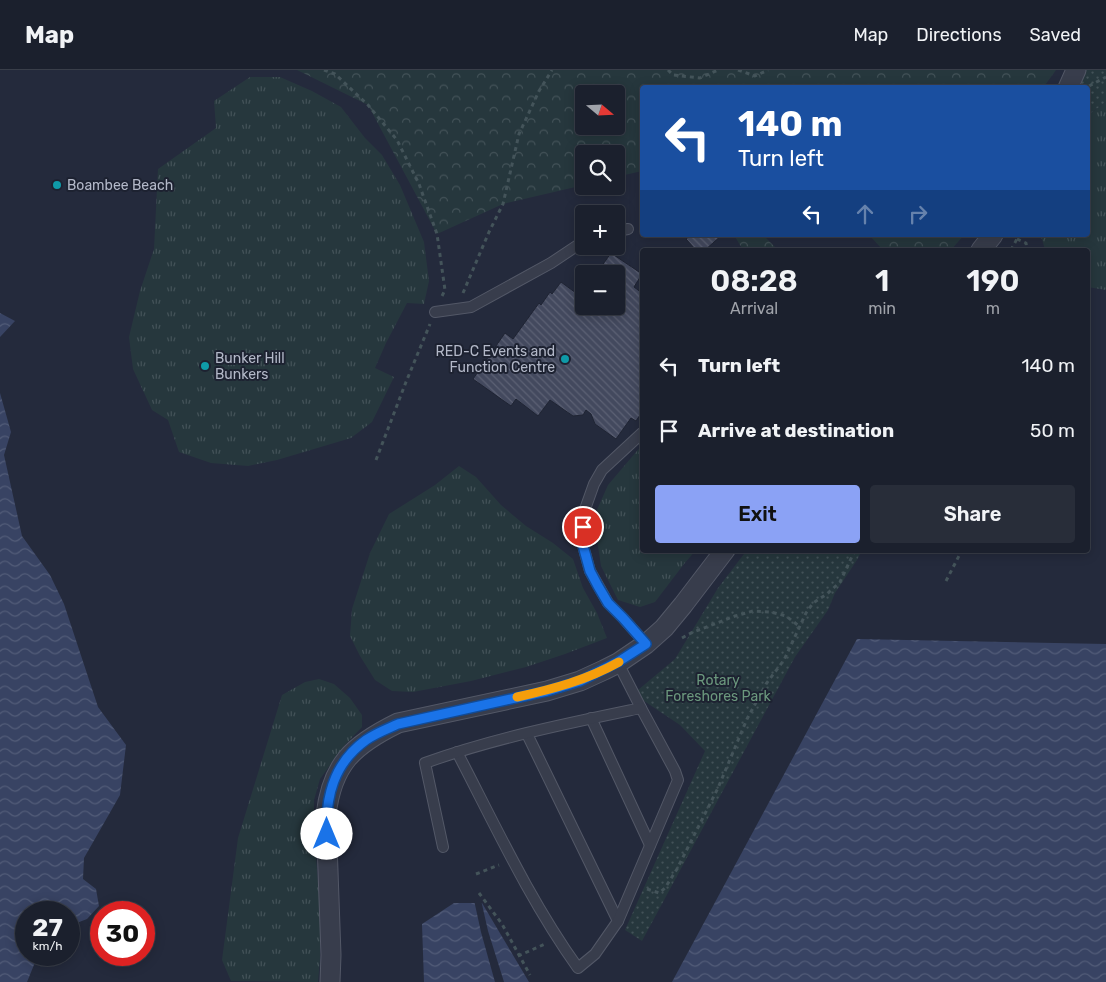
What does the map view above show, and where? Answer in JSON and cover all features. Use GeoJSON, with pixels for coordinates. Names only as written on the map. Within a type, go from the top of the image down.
{"type":"FeatureCollection","features":[{"type":"Feature","properties":{"kind":"street"},"geometry":{"type":"LineString","coordinates":[[1069,85],[1076,70]]}},
{"type":"Feature","properties":{"kind":"street"},"geometry":{"type":"LineString","coordinates":[[983,248],[991,237]]}},
{"type":"Feature","properties":{"kind":"street"},"geometry":{"type":"LineString","coordinates":[[330,982],[326,815],[328,800],[336,776],[353,752],[366,740],[398,724],[547,691],[580,681],[618,662],[646,644],[669,622],[723,553]]}},
{"type":"Feature","properties":{"kind":"lane"},"geometry":{"type":"LineString","coordinates":[[435,312],[472,308],[575,248]]}},
{"type":"Feature","properties":{"kind":"lane"},"geometry":{"type":"LineString","coordinates":[[640,435],[602,470],[594,484],[584,512],[582,542],[590,571],[608,603],[646,644]]}},
{"type":"Feature","properties":{"kind":"lane"},"geometry":{"type":"LineString","coordinates":[[457,752],[513,861],[558,939],[578,968],[595,954],[618,921],[678,780],[618,662]]}},
{"type":"Feature","properties":{"kind":"lane"},"geometry":{"type":"LineString","coordinates":[[443,847],[425,763],[457,752],[527,734],[641,708]]}},
{"type":"Feature","properties":{"kind":"lane"},"geometry":{"type":"LineString","coordinates":[[591,718],[650,845]]}},
{"type":"Feature","properties":{"kind":"lane"},"geometry":{"type":"LineString","coordinates":[[527,734],[618,921]]}},
{"type":"Feature","properties":{"kind":"path"},"geometry":{"type":"LineString","coordinates":[[324,70],[335,74],[368,105],[397,140],[419,184],[437,234],[445,290],[406,382],[376,460]]}},
{"type":"Feature","properties":{"kind":"path"},"geometry":{"type":"LineString","coordinates":[[456,309],[489,232],[504,204],[519,134],[539,91],[552,70]]}},
{"type":"Feature","properties":{"kind":"path"},"geometry":{"type":"LineString","coordinates":[[668,70],[673,75],[700,78],[718,70]]}},
{"type":"Feature","properties":{"kind":"path"},"geometry":{"type":"LineString","coordinates":[[738,70],[755,76],[768,70]]}},
{"type":"Feature","properties":{"kind":"path"},"geometry":{"type":"LineString","coordinates":[[1090,87],[1106,77]]}},
{"type":"Feature","properties":{"kind":"path"},"geometry":{"type":"LineString","coordinates":[[1018,237],[1026,243],[1027,248]]}},
{"type":"Feature","properties":{"kind":"path"},"geometry":{"type":"LineString","coordinates":[[634,884],[658,893],[665,888],[677,869],[718,788],[747,719],[766,684],[784,660],[806,613],[813,603],[840,582],[854,553]]}},
{"type":"Feature","properties":{"kind":"path"},"geometry":{"type":"LineString","coordinates":[[946,581],[960,553]]}},
{"type":"Feature","properties":{"kind":"path"},"geometry":{"type":"LineString","coordinates":[[476,874],[497,866]]}},
{"type":"Feature","properties":{"kind":"path"},"geometry":{"type":"LineString","coordinates":[[479,892],[502,924],[530,976]]}},
{"type":"Feature","properties":{"kind":"path"},"geometry":{"type":"LineString","coordinates":[[518,956],[538,947]]}},
{"type":"Feature","properties":{"kind":"green space"},"geometry":{"type":"Polygon","coordinates":[[[297,70],[1056,70],[1045,85],[640,85],[640,171],[625,175],[625,145],[575,145],[575,187],[503,204],[437,234],[368,105],[297,70]]]}},
{"type":"Feature","properties":{"kind":"green space"},"geometry":{"type":"Polygon","coordinates":[[[1086,70],[1106,70],[1106,102],[1090,114],[1090,85],[1081,85],[1086,70]]]}},
{"type":"Feature","properties":{"kind":"green space"},"geometry":{"type":"Polygon","coordinates":[[[250,77],[280,77],[312,91],[341,107],[365,138],[382,155],[400,185],[424,242],[429,281],[424,304],[407,303],[375,368],[394,377],[372,422],[351,438],[277,460],[248,466],[211,463],[179,452],[168,420],[152,410],[133,369],[129,337],[140,291],[154,249],[158,169],[216,128],[214,101],[250,77]]]}},
{"type":"Feature","properties":{"kind":"green space"},"geometry":{"type":"Polygon","coordinates":[[[1106,102],[1106,290],[1090,287],[1090,248],[1044,248],[1040,237],[1090,237],[1090,114],[1106,102]]]}},
{"type":"Feature","properties":{"kind":"green space"},"geometry":{"type":"Polygon","coordinates":[[[735,237],[765,237],[776,248],[742,248],[735,237]]]}},
{"type":"Feature","properties":{"kind":"green space"},"geometry":{"type":"Polygon","coordinates":[[[871,237],[962,237],[953,248],[881,248],[871,237]]]}},
{"type":"Feature","properties":{"kind":"green space"},"geometry":{"type":"Polygon","coordinates":[[[640,447],[640,553],[693,553],[655,602],[640,607],[618,600],[601,566],[596,512],[608,485],[640,447]]]}},
{"type":"Feature","properties":{"kind":"green space"},"geometry":{"type":"Polygon","coordinates":[[[459,466],[476,477],[501,505],[526,526],[553,543],[573,559],[583,588],[597,613],[607,638],[526,667],[471,681],[413,692],[392,691],[375,680],[350,636],[352,609],[370,553],[389,514],[435,485],[459,466]]]}},
{"type":"Feature","properties":{"kind":"green space","name":"Rotary Foreshores Park"},"geometry":{"type":"Polygon","coordinates":[[[745,553],[860,553],[835,593],[828,610],[795,657],[642,941],[625,930],[705,751],[680,725],[632,695],[675,659],[718,588],[745,553]]]}},
{"type":"Feature","properties":{"kind":"green space"},"geometry":{"type":"Polygon","coordinates":[[[319,679],[334,684],[350,698],[362,715],[362,727],[344,746],[320,779],[314,800],[314,832],[320,907],[318,982],[231,981],[222,960],[238,838],[282,695],[305,682],[319,679]]]}},
{"type":"Feature","properties":{"kind":"water"},"geometry":{"type":"Polygon","coordinates":[[[0,313],[15,321],[0,337],[0,313]]]}},
{"type":"Feature","properties":{"kind":"water"},"geometry":{"type":"Polygon","coordinates":[[[0,393],[11,432],[4,455],[22,536],[50,575],[64,604],[98,707],[126,745],[120,795],[84,858],[83,879],[96,889],[98,901],[90,901],[90,916],[80,922],[80,901],[15,901],[15,966],[34,966],[27,982],[0,982],[0,393]]]}},
{"type":"Feature","properties":{"kind":"water"},"geometry":{"type":"Polygon","coordinates":[[[857,639],[1106,644],[1106,982],[672,982],[857,639]]]}},
{"type":"Feature","properties":{"kind":"water"},"geometry":{"type":"Polygon","coordinates":[[[454,903],[482,903],[529,982],[424,982],[422,924],[454,903]]]}},
{"type":"Feature","properties":{"kind":"pier"},"geometry":{"type":"Polygon","coordinates":[[[474,900],[481,900],[488,931],[504,982],[495,982],[474,900]]]}},
{"type":"Feature","properties":{"kind":"building"},"geometry":{"type":"Polygon","coordinates":[[[688,237],[720,237],[707,248],[694,248],[686,239],[688,237]]]}},
{"type":"Feature","properties":{"kind":"building","name":"RED-C Events and Function Centre"},"geometry":{"type":"Polygon","coordinates":[[[610,255],[614,255],[640,273],[640,277],[634,287],[640,292],[640,415],[636,421],[631,418],[616,439],[595,424],[591,414],[586,410],[583,415],[573,416],[550,400],[538,416],[516,399],[511,406],[473,379],[505,333],[513,339],[539,303],[541,305],[550,292],[552,294],[561,282],[575,292],[575,315],[625,315],[625,265],[602,265],[610,255]]]}},
{"type":"Feature","properties":{"kind":"slow traffic"},"geometry":{"type":"LineString","coordinates":[[517,697],[547,691],[580,681],[619,662]]}},
{"type":"Feature","properties":{"kind":"place","name":"Boambee Beach"},"geometry":{"type":"Point","coordinates":[57,185]}},
{"type":"Feature","properties":{"kind":"place","name":"RED-C Events and Function Centre"},"geometry":{"type":"Point","coordinates":[565,359]}},
{"type":"Feature","properties":{"kind":"place","name":"Bunker Hill Bunkers"},"geometry":{"type":"Point","coordinates":[205,366]}},
{"type":"Feature","properties":{"kind":"route"},"geometry":{"type":"LineString","coordinates":[[327,834],[326,815],[328,800],[336,776],[349,756],[366,740],[376,734],[398,724],[547,691],[580,681],[604,670],[646,644],[608,603],[598,586],[590,571],[582,542],[583,527]]}}]}
